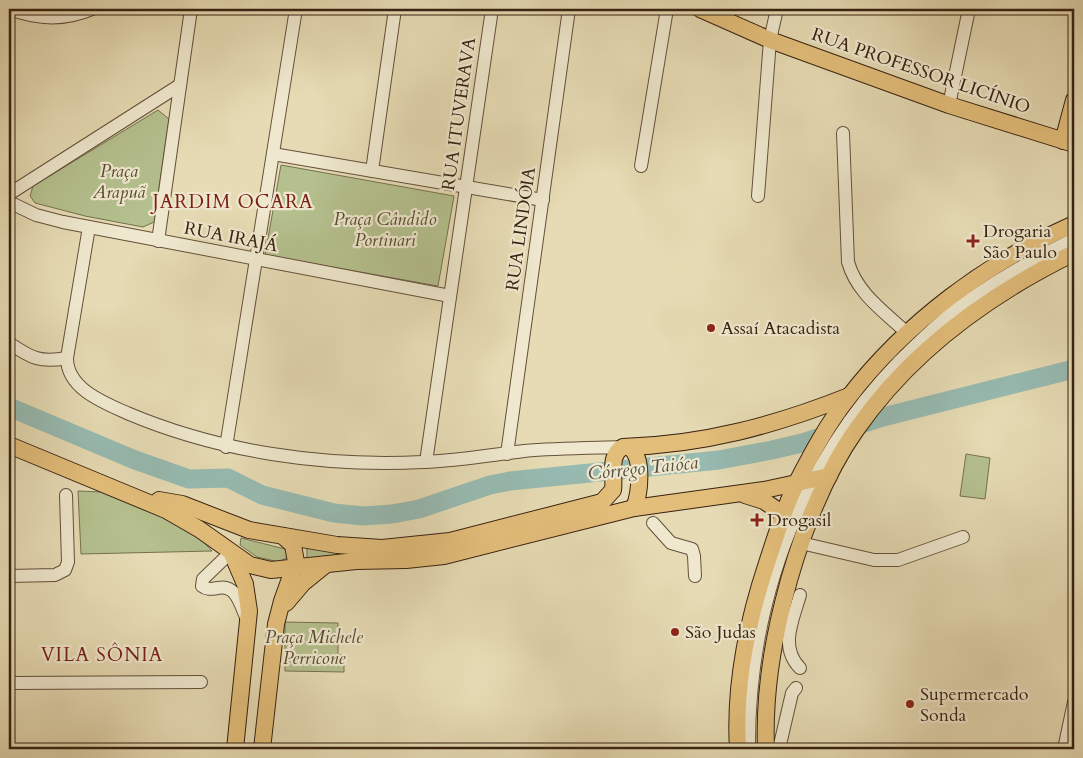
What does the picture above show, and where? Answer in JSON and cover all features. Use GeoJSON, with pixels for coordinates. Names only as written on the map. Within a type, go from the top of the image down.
{"type":"FeatureCollection","features":[{"type":"Feature","properties":{"kind":"main road","name":"RUA PROFESSOR LICÍNIO"},"geometry":{"type":"LineString","coordinates":[[700,9],[770,40],[949,105],[1068,142]]}},
{"type":"Feature","properties":{"kind":"main road"},"geometry":{"type":"LineString","coordinates":[[1068,142],[1074,100]]}},
{"type":"Feature","properties":{"kind":"main road"},"geometry":{"type":"LineString","coordinates":[[1032,244],[1074,213]]}},
{"type":"Feature","properties":{"kind":"main road"},"geometry":{"type":"LineString","coordinates":[[766,749],[767,690],[774,637],[791,569],[802,543],[830,450],[829,426],[849,396],[908,334],[959,291],[996,265],[1032,244],[1074,224]]}},
{"type":"Feature","properties":{"kind":"main road"},"geometry":{"type":"LineString","coordinates":[[738,749],[737,726],[742,661],[756,600],[783,514],[796,483],[830,450],[860,414],[932,346],[966,318],[1000,294],[1072,254]]}},
{"type":"Feature","properties":{"kind":"main road"},"geometry":{"type":"LineString","coordinates":[[620,454],[735,434],[793,418],[849,396]]}},
{"type":"Feature","properties":{"kind":"main road"},"geometry":{"type":"LineString","coordinates":[[9,445],[133,495],[183,519],[250,565],[259,568],[295,569],[356,561],[422,559],[444,556],[634,508],[738,494],[821,478]]}},
{"type":"Feature","properties":{"kind":"main road"},"geometry":{"type":"LineString","coordinates":[[620,454],[636,452],[638,482],[637,500],[634,508]]}},
{"type":"Feature","properties":{"kind":"main road"},"geometry":{"type":"LineString","coordinates":[[235,749],[248,621],[248,602],[245,584],[231,552],[229,542],[232,533],[237,530],[249,530],[330,544],[369,548],[431,544],[593,506],[608,498],[614,483],[620,454]]}},
{"type":"Feature","properties":{"kind":"main road"},"geometry":{"type":"LineString","coordinates":[[738,494],[758,498],[783,514]]}},
{"type":"Feature","properties":{"kind":"main road"},"geometry":{"type":"LineString","coordinates":[[133,495],[182,504],[249,530]]}},
{"type":"Feature","properties":{"kind":"main road"},"geometry":{"type":"LineString","coordinates":[[262,749],[278,614],[295,569],[295,551],[291,542],[282,536]]}},
{"type":"Feature","properties":{"kind":"main road"},"geometry":{"type":"LineString","coordinates":[[278,614],[303,583],[326,565]]}},
{"type":"Feature","properties":{"kind":"main road"},"geometry":{"type":"LineString","coordinates":[[240,703],[267,708]]}},
{"type":"Feature","properties":{"kind":"street"},"geometry":{"type":"LineString","coordinates":[[10,9],[41,18],[77,15],[92,9]]}},
{"type":"Feature","properties":{"kind":"street"},"geometry":{"type":"LineString","coordinates":[[158,241],[191,9]]}},
{"type":"Feature","properties":{"kind":"street"},"geometry":{"type":"LineString","coordinates":[[226,447],[296,9]]}},
{"type":"Feature","properties":{"kind":"street"},"geometry":{"type":"LineString","coordinates":[[372,171],[395,9]]}},
{"type":"Feature","properties":{"kind":"street","name":"RUA ITUVERAVA"},"geometry":{"type":"LineString","coordinates":[[426,462],[492,9]]}},
{"type":"Feature","properties":{"kind":"street","name":"RUA LINDÓIA"},"geometry":{"type":"LineString","coordinates":[[507,454],[569,9]]}},
{"type":"Feature","properties":{"kind":"street"},"geometry":{"type":"LineString","coordinates":[[641,166],[667,9]]}},
{"type":"Feature","properties":{"kind":"street"},"geometry":{"type":"LineString","coordinates":[[758,196],[770,40],[778,9]]}},
{"type":"Feature","properties":{"kind":"street"},"geometry":{"type":"LineString","coordinates":[[949,105],[969,9]]}},
{"type":"Feature","properties":{"kind":"street"},"geometry":{"type":"LineString","coordinates":[[9,194],[180,85]]}},
{"type":"Feature","properties":{"kind":"street"},"geometry":{"type":"LineString","coordinates":[[843,133],[848,262],[852,277],[859,288],[908,334]]}},
{"type":"Feature","properties":{"kind":"street"},"geometry":{"type":"LineString","coordinates":[[273,154],[543,200]]}},
{"type":"Feature","properties":{"kind":"street","name":"RUA IRAJÁ"},"geometry":{"type":"LineString","coordinates":[[9,202],[36,214],[89,228],[450,296]]}},
{"type":"Feature","properties":{"kind":"street"},"geometry":{"type":"LineString","coordinates":[[89,228],[67,358],[70,376],[100,399],[153,423],[226,447],[363,462],[426,462],[583,449],[620,454]]}},
{"type":"Feature","properties":{"kind":"street"},"geometry":{"type":"LineString","coordinates":[[860,414],[902,358],[938,324],[975,295],[1074,239]]}},
{"type":"Feature","properties":{"kind":"street"},"geometry":{"type":"LineString","coordinates":[[1020,268],[1072,254]]}},
{"type":"Feature","properties":{"kind":"street"},"geometry":{"type":"LineString","coordinates":[[9,343],[25,354],[41,360],[67,358]]}},
{"type":"Feature","properties":{"kind":"street"},"geometry":{"type":"LineString","coordinates":[[750,749],[750,690],[760,624],[775,571],[796,515],[821,478]]}},
{"type":"Feature","properties":{"kind":"street"},"geometry":{"type":"LineString","coordinates":[[9,576],[51,575],[63,572],[68,562],[66,495]]}},
{"type":"Feature","properties":{"kind":"street"},"geometry":{"type":"LineString","coordinates":[[652,523],[672,544],[692,549],[695,576]]}},
{"type":"Feature","properties":{"kind":"street"},"geometry":{"type":"LineString","coordinates":[[802,543],[874,560],[898,560],[963,537]]}},
{"type":"Feature","properties":{"kind":"street"},"geometry":{"type":"LineString","coordinates":[[231,552],[203,579],[202,586],[210,589],[227,587],[232,590],[248,621]]}},
{"type":"Feature","properties":{"kind":"street"},"geometry":{"type":"LineString","coordinates":[[800,595],[791,626],[788,650],[791,659],[800,668]]}},
{"type":"Feature","properties":{"kind":"street"},"geometry":{"type":"LineString","coordinates":[[9,683],[201,682]]}},
{"type":"Feature","properties":{"kind":"street"},"geometry":{"type":"LineString","coordinates":[[779,749],[792,694],[796,688]]}},
{"type":"Feature","properties":{"kind":"street"},"geometry":{"type":"LineString","coordinates":[[1068,748],[1074,702]]}},
{"type":"Feature","properties":{"kind":"green space","name":"Praça Arapuã"},"geometry":{"type":"Polygon","coordinates":[[[158,110],[169,119],[154,222],[143,227],[85,216],[35,203],[30,196],[33,186],[158,110]]]}},
{"type":"Feature","properties":{"kind":"green space","name":"Praça Cândido Portinari"},"geometry":{"type":"Polygon","coordinates":[[[281,165],[454,196],[438,286],[265,255],[281,165]]]}},
{"type":"Feature","properties":{"kind":"green space"},"geometry":{"type":"Polygon","coordinates":[[[966,454],[990,458],[985,499],[960,496],[966,454]]]}},
{"type":"Feature","properties":{"kind":"green space"},"geometry":{"type":"Polygon","coordinates":[[[78,491],[102,492],[173,520],[199,537],[212,551],[81,554],[78,491]]]}},
{"type":"Feature","properties":{"kind":"green space"},"geometry":{"type":"Polygon","coordinates":[[[241,538],[285,549],[288,552],[288,557],[279,562],[257,557],[240,545],[241,538]]]}},
{"type":"Feature","properties":{"kind":"green space"},"geometry":{"type":"Polygon","coordinates":[[[307,547],[361,555],[307,559],[307,547]]]}},
{"type":"Feature","properties":{"kind":"green space","name":"Praça Michele Perricone"},"geometry":{"type":"Polygon","coordinates":[[[285,622],[338,623],[338,655],[344,655],[344,672],[285,671],[285,622]]]}},
{"type":"Feature","properties":{"kind":"waterway","name":"Córrego Taióca"},"geometry":{"type":"LineString","coordinates":[[9,407],[135,460],[189,479],[228,478],[262,495],[334,513],[363,516],[392,514],[419,509],[490,485],[510,481],[719,460],[772,450],[802,443],[883,417],[1074,369]]}},
{"type":"Feature","properties":{"kind":"place","name":"Drogaria São Paulo"},"geometry":{"type":"Point","coordinates":[973,241]}},
{"type":"Feature","properties":{"kind":"place","name":"Assaí Atacadista"},"geometry":{"type":"Point","coordinates":[711,328]}},
{"type":"Feature","properties":{"kind":"place","name":"Drogasil"},"geometry":{"type":"Point","coordinates":[757,520]}},
{"type":"Feature","properties":{"kind":"place","name":"São Judas"},"geometry":{"type":"Point","coordinates":[675,632]}},
{"type":"Feature","properties":{"kind":"place","name":"Supermercado Sonda"},"geometry":{"type":"Point","coordinates":[910,704]}},
{"type":"Feature","properties":{"kind":"district","name":"JARDIM OCARA"},"geometry":{"type":"Point","coordinates":[233,202]}},
{"type":"Feature","properties":{"kind":"district","name":"VILA SÔNIA"},"geometry":{"type":"Point","coordinates":[102,655]}}]}
